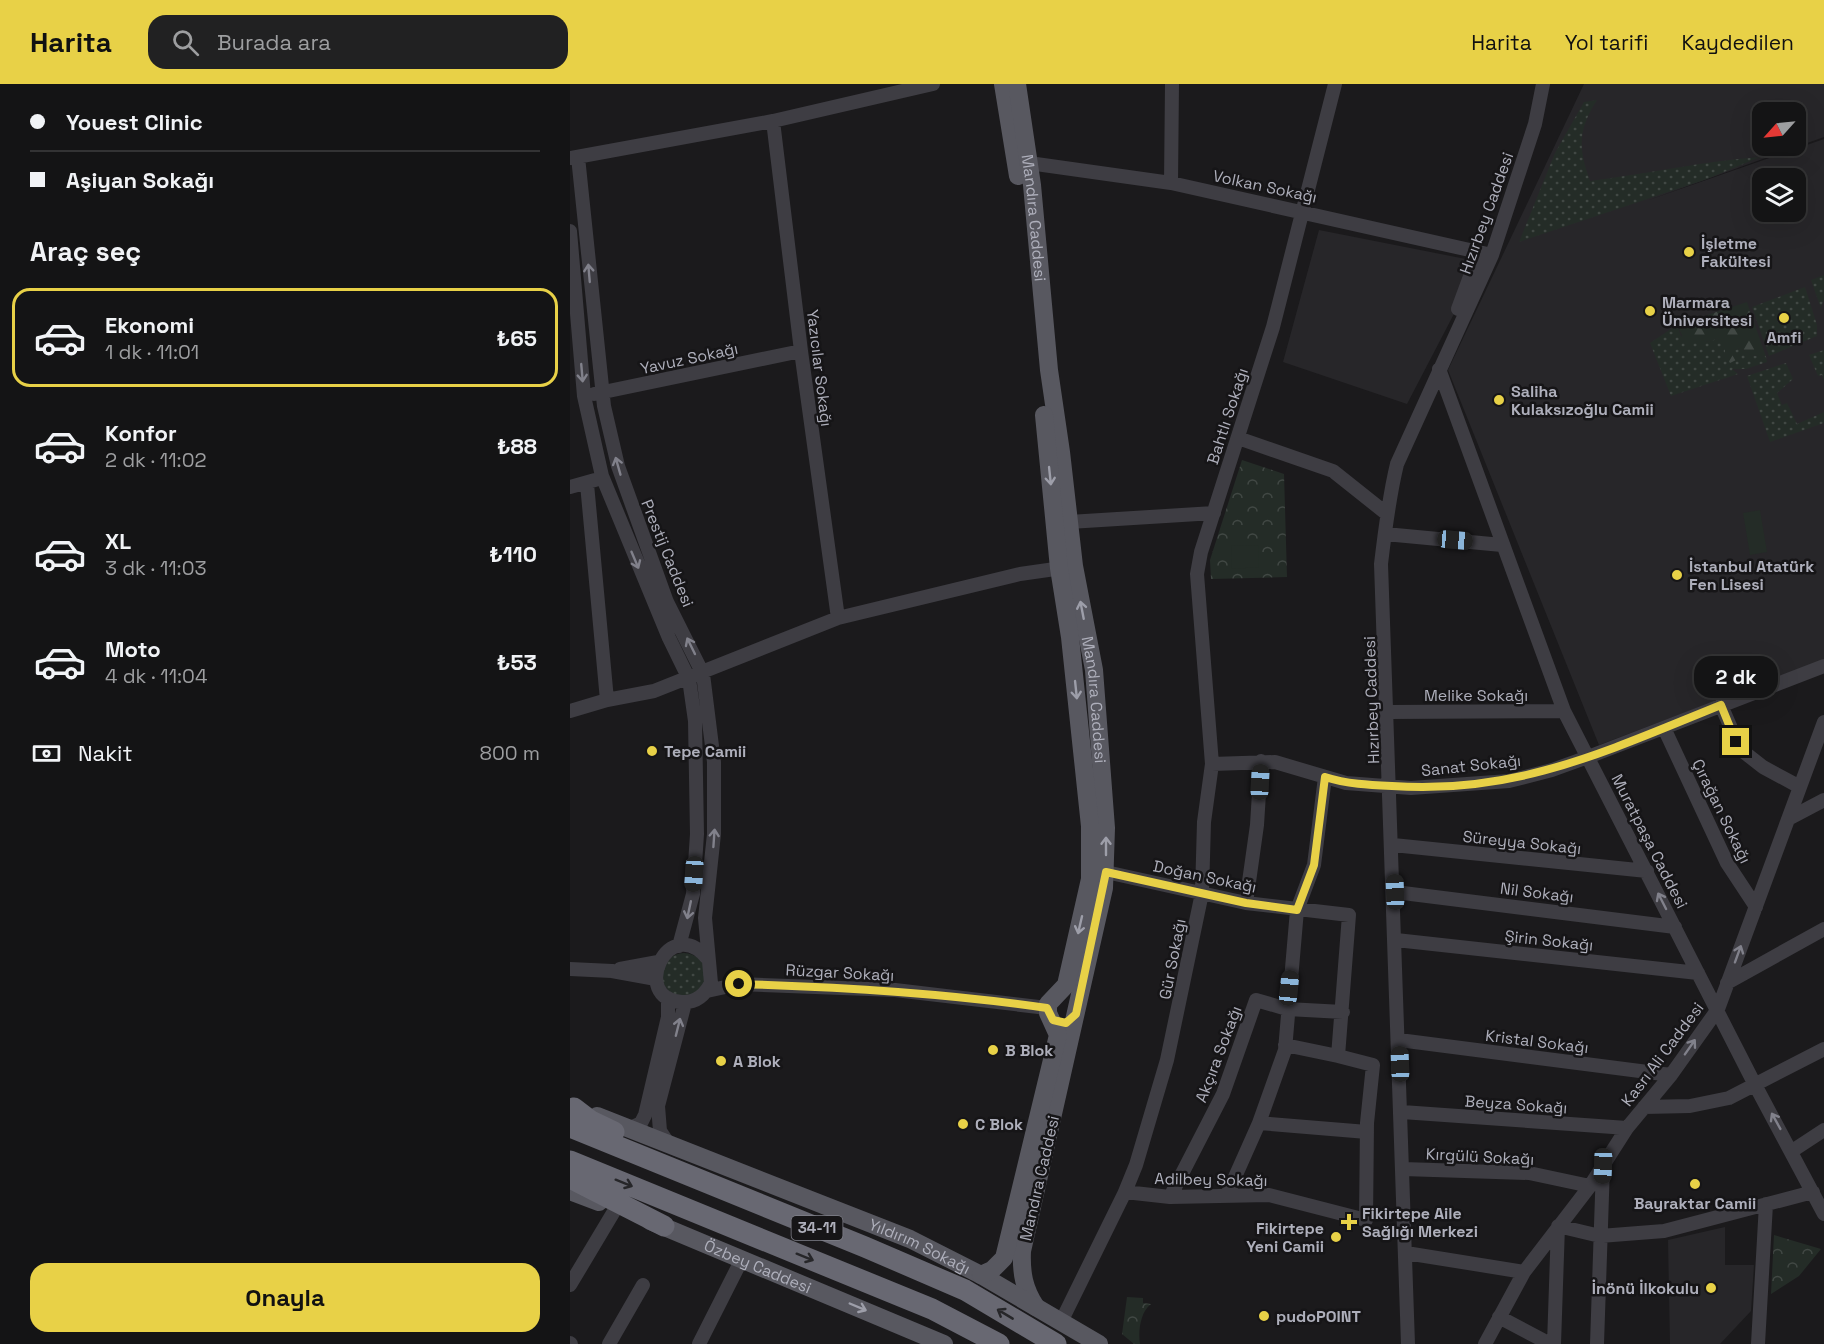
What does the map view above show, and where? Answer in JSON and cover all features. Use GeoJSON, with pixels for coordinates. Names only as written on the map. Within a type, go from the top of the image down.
{"type":"FeatureCollection","features":[{"type":"Feature","properties":{"kind":"highway","name":"34-11"},"geometry":{"type":"LineString","coordinates":[[571,1114],[965,1290],[1056,1344]]}},
{"type":"Feature","properties":{"kind":"highway","name":"34-11"},"geometry":{"type":"LineString","coordinates":[[570,1161],[932,1310],[999,1344]]}},
{"type":"Feature","properties":{"kind":"highway"},"geometry":{"type":"LineString","coordinates":[[570,1178],[664,1226]]}},
{"type":"Feature","properties":{"kind":"main road","name":"Mandıra Caddesi"},"geometry":{"type":"LineString","coordinates":[[981,1275],[992,1270],[1004,1258],[1058,1035],[1052,1008],[1066,985],[1090,879],[1090,826],[1070,638],[1067,567],[1017,167],[1004,84]]}},
{"type":"Feature","properties":{"kind":"main road","name":"Mandıra Caddesi"},"geometry":{"type":"LineString","coordinates":[[1017,84],[1029,163],[1049,369],[1069,522],[1067,567],[1094,670],[1101,748],[1106,872],[1022,1251],[1022,1273],[1026,1292],[1036,1307]]}},
{"type":"Feature","properties":{"kind":"main road"},"geometry":{"type":"LineString","coordinates":[[1069,996],[1076,1010],[1066,1023],[1052,1008],[1069,996]]}},
{"type":"Feature","properties":{"kind":"main road","name":"Yıldırım Sokağı"},"geometry":{"type":"LineString","coordinates":[[571,1114],[630,1128],[910,1239],[981,1275],[1099,1344]]}},
{"type":"Feature","properties":{"kind":"main road","name":"Özbey Caddesi"},"geometry":{"type":"LineString","coordinates":[[570,1191],[664,1226],[944,1344]]}},
{"type":"Feature","properties":{"kind":"street"},"geometry":{"type":"LineString","coordinates":[[574,158],[773,121],[933,84]]}},
{"type":"Feature","properties":{"kind":"street"},"geometry":{"type":"LineString","coordinates":[[1172,84],[1172,183]]}},
{"type":"Feature","properties":{"kind":"street","name":"Bahtlı Sokağı"},"geometry":{"type":"LineString","coordinates":[[1212,764],[1197,574],[1273,327],[1335,84]]}},
{"type":"Feature","properties":{"kind":"street","name":"Hızırbey Caddesi"},"geometry":{"type":"LineString","coordinates":[[1441,373],[1535,124],[1543,84]]}},
{"type":"Feature","properties":{"kind":"street","name":"Yazıcılar Sokağı"},"geometry":{"type":"LineString","coordinates":[[773,121],[801,351],[838,618]]}},
{"type":"Feature","properties":{"kind":"street","name":"Prestij Caddesi"},"geometry":{"type":"LineString","coordinates":[[574,158],[603,393],[618,466],[667,602],[703,674],[714,762],[714,834],[705,918],[708,959],[712,975]]}},
{"type":"Feature","properties":{"kind":"street","name":"Volkan Sokağı"},"geometry":{"type":"LineString","coordinates":[[1029,163],[1172,183],[1486,253]]}},
{"type":"Feature","properties":{"kind":"street","name":"Prestij Caddesi"},"geometry":{"type":"LineString","coordinates":[[570,231],[584,396],[602,476],[645,583],[689,679],[695,721],[697,834],[693,894],[679,946]]}},
{"type":"Feature","properties":{"kind":"street","name":"Hızırbey Caddesi"},"geometry":{"type":"LineString","coordinates":[[1454,320],[1486,253]]}},
{"type":"Feature","properties":{"kind":"street","name":"Hızırbey Caddesi"},"geometry":{"type":"LineString","coordinates":[[1408,1344],[1395,892],[1382,564],[1387,514],[1398,464],[1441,373],[1467,326]]}},
{"type":"Feature","properties":{"kind":"street","name":"Yavuz Sokağı"},"geometry":{"type":"LineString","coordinates":[[584,396],[801,351]]}},
{"type":"Feature","properties":{"kind":"street","name":"Muratpaşa Caddesi"},"geometry":{"type":"LineString","coordinates":[[1441,373],[1564,711],[1824,1214]]}},
{"type":"Feature","properties":{"kind":"street"},"geometry":{"type":"LineString","coordinates":[[1238,438],[1333,471],[1387,514]]}},
{"type":"Feature","properties":{"kind":"street"},"geometry":{"type":"LineString","coordinates":[[570,487],[587,484],[602,476]]}},
{"type":"Feature","properties":{"kind":"street"},"geometry":{"type":"LineString","coordinates":[[587,484],[607,700]]}},
{"type":"Feature","properties":{"kind":"street"},"geometry":{"type":"LineString","coordinates":[[1069,522],[1214,513]]}},
{"type":"Feature","properties":{"kind":"street"},"geometry":{"type":"LineString","coordinates":[[1385,534],[1502,545]]}},
{"type":"Feature","properties":{"kind":"street"},"geometry":{"type":"LineString","coordinates":[[570,711],[607,700],[654,692],[838,618],[1020,574],[1067,567]]}},
{"type":"Feature","properties":{"kind":"street","name":"Sanat Sokağı"},"geometry":{"type":"LineString","coordinates":[[1391,786],[1438,787],[1509,781],[1552,770],[1824,666]]}},
{"type":"Feature","properties":{"kind":"street"},"geometry":{"type":"LineString","coordinates":[[1721,705],[1740,749],[1763,767],[1800,787]]}},
{"type":"Feature","properties":{"kind":"street","name":"Melike Sokağı"},"geometry":{"type":"LineString","coordinates":[[1388,712],[1564,711]]}},
{"type":"Feature","properties":{"kind":"street","name":"Kasrı Ali Caddesi"},"geometry":{"type":"LineString","coordinates":[[1485,1344],[1524,1272],[1590,1186],[1627,1128],[1671,1075],[1718,1009],[1824,722]]}},
{"type":"Feature","properties":{"kind":"street","name":"Çırağan Sokağı"},"geometry":{"type":"LineString","coordinates":[[1664,728],[1727,863],[1756,907]]}},
{"type":"Feature","properties":{"kind":"street"},"geometry":{"type":"LineString","coordinates":[[1246,903],[1257,825],[1261,760]]}},
{"type":"Feature","properties":{"kind":"street"},"geometry":{"type":"LineString","coordinates":[[1212,764],[1261,760],[1346,783],[1391,786]]}},
{"type":"Feature","properties":{"kind":"street","name":"Gür Sokağı"},"geometry":{"type":"LineString","coordinates":[[1061,1322],[1125,1192],[1167,1060],[1202,893],[1204,822],[1212,764]]}},
{"type":"Feature","properties":{"kind":"street"},"geometry":{"type":"LineString","coordinates":[[1227,1196],[1260,1123],[1285,1045],[1297,910],[1314,865],[1325,777]]}},
{"type":"Feature","properties":{"kind":"street"},"geometry":{"type":"LineString","coordinates":[[1788,819],[1824,800]]}},
{"type":"Feature","properties":{"kind":"street","name":"Süreyya Sokağı"},"geometry":{"type":"LineString","coordinates":[[1393,845],[1647,871]]}},
{"type":"Feature","properties":{"kind":"street","name":"Doğan Sokağı"},"geometry":{"type":"LineString","coordinates":[[1106,872],[1246,903],[1349,915],[1343,1012]]}},
{"type":"Feature","properties":{"kind":"street","name":"Nil Sokağı"},"geometry":{"type":"LineString","coordinates":[[1395,892],[1676,927]]}},
{"type":"Feature","properties":{"kind":"street"},"geometry":{"type":"LineString","coordinates":[[1727,983],[1824,929]]}},
{"type":"Feature","properties":{"kind":"street","name":"Şirin Sokağı"},"geometry":{"type":"LineString","coordinates":[[1396,940],[1698,973]]}},
{"type":"Feature","properties":{"kind":"street"},"geometry":{"type":"LineString","coordinates":[[630,1128],[641,1123],[645,1115],[668,1017],[668,998],[656,979],[658,962],[663,954],[679,946],[695,948],[708,959]]}},
{"type":"Feature","properties":{"kind":"street"},"geometry":{"type":"LineString","coordinates":[[612,971],[658,962]]}},
{"type":"Feature","properties":{"kind":"street"},"geometry":{"type":"LineString","coordinates":[[570,969],[612,971],[656,979]]}},
{"type":"Feature","properties":{"kind":"street"},"geometry":{"type":"LineString","coordinates":[[668,998],[685,1003],[701,997],[707,991],[712,975],[739,984]]}},
{"type":"Feature","properties":{"kind":"street"},"geometry":{"type":"LineString","coordinates":[[707,991],[739,984]]}},
{"type":"Feature","properties":{"kind":"street","name":"Rüzgar Sokağı"},"geometry":{"type":"LineString","coordinates":[[739,984],[898,991],[1052,1008]]}},
{"type":"Feature","properties":{"kind":"street","name":"Akçıra Sokağı"},"geometry":{"type":"LineString","coordinates":[[1170,1197],[1223,1094],[1256,1000],[1287,1009],[1343,1012]]}},
{"type":"Feature","properties":{"kind":"street"},"geometry":{"type":"LineString","coordinates":[[668,1143],[660,1131],[658,1106],[685,1003]]}},
{"type":"Feature","properties":{"kind":"street"},"geometry":{"type":"LineString","coordinates":[[1338,1056],[1343,1012]]}},
{"type":"Feature","properties":{"kind":"street","name":"Kristal Sokağı"},"geometry":{"type":"LineString","coordinates":[[1399,1041],[1671,1075]]}},
{"type":"Feature","properties":{"kind":"street"},"geometry":{"type":"LineString","coordinates":[[1260,1123],[1367,1132],[1373,1065],[1285,1045]]}},
{"type":"Feature","properties":{"kind":"street"},"geometry":{"type":"LineString","coordinates":[[1644,1107],[1689,1106],[1729,1098],[1824,1048]]}},
{"type":"Feature","properties":{"kind":"street","name":"Beyza Sokağı"},"geometry":{"type":"LineString","coordinates":[[1402,1112],[1627,1128]]}},
{"type":"Feature","properties":{"kind":"street"},"geometry":{"type":"LineString","coordinates":[[1792,1151],[1824,1130]]}},
{"type":"Feature","properties":{"kind":"street","name":"Adilbey Sokağı"},"geometry":{"type":"LineString","coordinates":[[1125,1192],[1170,1197],[1269,1195],[1366,1220],[1367,1132]]}},
{"type":"Feature","properties":{"kind":"street"},"geometry":{"type":"LineString","coordinates":[[1596,1344],[1603,1166]]}},
{"type":"Feature","properties":{"kind":"street","name":"Kırgülü Sokağı"},"geometry":{"type":"LineString","coordinates":[[1403,1169],[1529,1173],[1590,1186]]}},
{"type":"Feature","properties":{"kind":"street"},"geometry":{"type":"LineString","coordinates":[[1499,1317],[1552,1344],[1558,1226],[1600,1236],[1664,1231],[1813,1192]]}},
{"type":"Feature","properties":{"kind":"street"},"geometry":{"type":"LineString","coordinates":[[1758,1344],[1766,1204]]}},
{"type":"Feature","properties":{"kind":"street"},"geometry":{"type":"LineString","coordinates":[[570,1285],[616,1208]]}},
{"type":"Feature","properties":{"kind":"street"},"geometry":{"type":"LineString","coordinates":[[1406,1253],[1524,1272]]}},
{"type":"Feature","properties":{"kind":"street"},"geometry":{"type":"LineString","coordinates":[[699,1344],[742,1258]]}},
{"type":"Feature","properties":{"kind":"street"},"geometry":{"type":"LineString","coordinates":[[609,1344],[644,1284]]}},
{"type":"Feature","properties":{"kind":"shaded area"},"geometry":{"type":"Polygon","coordinates":[[[1584,84],[1824,84],[1824,137],[1806,143],[1806,102],[1752,102],[1752,156],[1771,156],[1646,201],[1775,156],[1806,156],[1806,145],[1824,139],[1824,660],[1599,745],[1448,370],[1584,84]]]}},
{"type":"Feature","properties":{"kind":"shaded area"},"geometry":{"type":"Polygon","coordinates":[[[1319,230],[1481,262],[1407,404],[1283,362],[1319,230]]]}},
{"type":"Feature","properties":{"kind":"shaded area","name":"İnönü İlkokulu"},"geometry":{"type":"Polygon","coordinates":[[[1725,1227],[1725,1265],[1754,1265],[1751,1311],[1720,1344],[1670,1344],[1668,1240],[1725,1227]]]}},
{"type":"Feature","properties":{"kind":"green space"},"geometry":{"type":"Polygon","coordinates":[[[1597,100],[1586,121],[1582,139],[1583,158],[1590,181],[1717,161],[1760,157],[1707,179],[1519,242],[1555,153],[1584,102],[1597,100]]]}},
{"type":"Feature","properties":{"kind":"green space"},"geometry":{"type":"Polygon","coordinates":[[[1824,275],[1824,300],[1821,307],[1824,317],[1811,280],[1824,275]]]}},
{"type":"Feature","properties":{"kind":"green space"},"geometry":{"type":"Polygon","coordinates":[[[1805,287],[1817,325],[1817,336],[1769,356],[1752,307],[1805,287]]]}},
{"type":"Feature","properties":{"kind":"green space"},"geometry":{"type":"Polygon","coordinates":[[[1747,302],[1766,357],[1751,355],[1740,348],[1735,350],[1736,360],[1730,363],[1725,354],[1725,348],[1717,338],[1710,342],[1694,340],[1687,345],[1677,325],[1747,302]]]}},
{"type":"Feature","properties":{"kind":"green space"},"geometry":{"type":"Polygon","coordinates":[[[1677,325],[1681,336],[1709,342],[1717,338],[1726,348],[1725,354],[1740,348],[1751,355],[1766,357],[1767,362],[1746,369],[1732,369],[1738,374],[1671,396],[1650,343],[1677,325]]]}},
{"type":"Feature","properties":{"kind":"green space"},"geometry":{"type":"Polygon","coordinates":[[[1824,350],[1824,380],[1822,375],[1818,376],[1809,355],[1824,350]]]}},
{"type":"Feature","properties":{"kind":"green space"},"geometry":{"type":"Polygon","coordinates":[[[1786,363],[1793,379],[1777,393],[1782,405],[1787,403],[1797,424],[1824,412],[1824,423],[1770,442],[1747,376],[1786,363]]]}},
{"type":"Feature","properties":{"kind":"green space"},"geometry":{"type":"Polygon","coordinates":[[[1242,460],[1284,474],[1287,577],[1211,579],[1210,560],[1242,460]]]}},
{"type":"Feature","properties":{"kind":"green space"},"geometry":{"type":"Polygon","coordinates":[[[1760,510],[1767,552],[1750,555],[1743,513],[1760,510]]]}},
{"type":"Feature","properties":{"kind":"green space"},"geometry":{"type":"Polygon","coordinates":[[[1258,545],[1259,567],[1232,569],[1231,546],[1258,545]]]}},
{"type":"Feature","properties":{"kind":"green space"},"geometry":{"type":"Polygon","coordinates":[[[684,953],[699,960],[706,975],[699,990],[684,997],[669,990],[662,975],[669,960],[684,953]]]}},
{"type":"Feature","properties":{"kind":"green space"},"geometry":{"type":"Polygon","coordinates":[[[1774,1235],[1821,1249],[1799,1276],[1771,1294],[1774,1235]]]}},
{"type":"Feature","properties":{"kind":"green space"},"geometry":{"type":"Polygon","coordinates":[[[1127,1297],[1143,1298],[1143,1303],[1151,1304],[1144,1312],[1141,1322],[1140,1344],[1134,1344],[1122,1334],[1127,1297]]]}},
{"type":"Feature","properties":{"kind":"place","name":"İşletme Fakültesi"},"geometry":{"type":"Point","coordinates":[1689,252]}},
{"type":"Feature","properties":{"kind":"place","name":"Marmara Üniversitesi"},"geometry":{"type":"Point","coordinates":[1650,311]}},
{"type":"Feature","properties":{"kind":"place","name":"Amfi"},"geometry":{"type":"Point","coordinates":[1784,318]}},
{"type":"Feature","properties":{"kind":"place","name":"Saliha Kulaksızoğlu Camii"},"geometry":{"type":"Point","coordinates":[1499,400]}},
{"type":"Feature","properties":{"kind":"place","name":"İstanbul Atatürk Fen Lisesi"},"geometry":{"type":"Point","coordinates":[1677,575]}},
{"type":"Feature","properties":{"kind":"place","name":"Tepe Camii"},"geometry":{"type":"Point","coordinates":[652,751]}},
{"type":"Feature","properties":{"kind":"place","name":"B Blok"},"geometry":{"type":"Point","coordinates":[993,1050]}},
{"type":"Feature","properties":{"kind":"place","name":"A Blok"},"geometry":{"type":"Point","coordinates":[721,1061]}},
{"type":"Feature","properties":{"kind":"place","name":"C Blok"},"geometry":{"type":"Point","coordinates":[963,1124]}},
{"type":"Feature","properties":{"kind":"place","name":"Bayraktar Camii"},"geometry":{"type":"Point","coordinates":[1695,1184]}},
{"type":"Feature","properties":{"kind":"place","name":"Fikirtepe Aile Sağlığı Merkezi"},"geometry":{"type":"Point","coordinates":[1349,1222]}},
{"type":"Feature","properties":{"kind":"place","name":"Fikirtepe Yeni Camii"},"geometry":{"type":"Point","coordinates":[1336,1237]}},
{"type":"Feature","properties":{"kind":"place","name":"İnönü İlkokulu"},"geometry":{"type":"Point","coordinates":[1711,1288]}},
{"type":"Feature","properties":{"kind":"place","name":"pudoPOINT"},"geometry":{"type":"Point","coordinates":[1264,1316]}},
{"type":"Feature","properties":{"kind":"route"},"geometry":{"type":"LineString","coordinates":[[739,984],[898,991],[979,998],[1047,1008],[1053,1020],[1066,1023],[1076,1014],[1106,872],[1246,903],[1297,910],[1310,881],[1314,865],[1325,777],[1346,783],[1411,788],[1509,781],[1552,770],[1721,705],[1736,742]]}}]}
